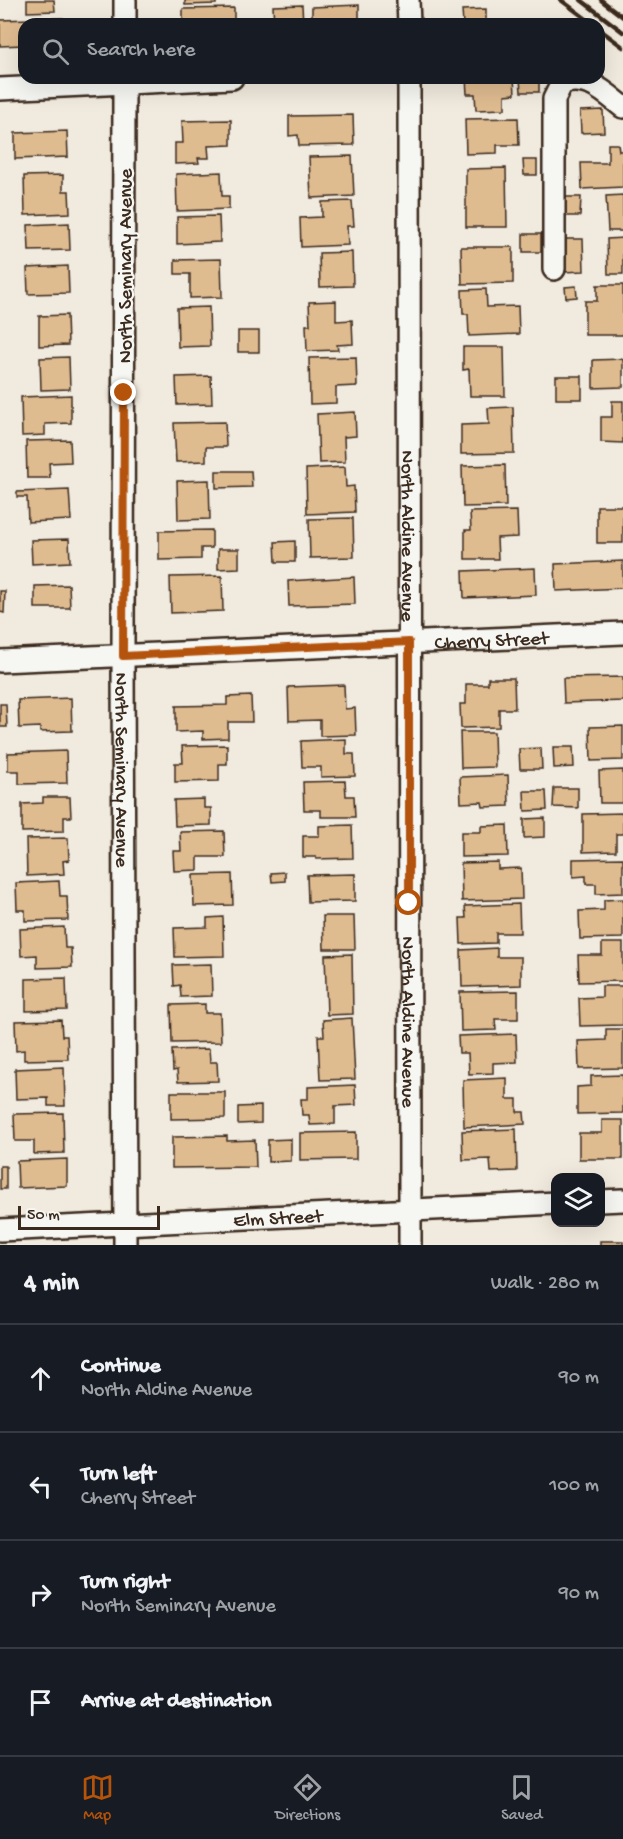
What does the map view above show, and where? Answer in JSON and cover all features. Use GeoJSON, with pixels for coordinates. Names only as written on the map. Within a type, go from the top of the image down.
{"type":"FeatureCollection","features":[{"type":"Feature","properties":{"kind":"street"},"geometry":{"type":"LineString","coordinates":[[125,0],[125,18]]}},
{"type":"Feature","properties":{"kind":"street"},"geometry":{"type":"LineString","coordinates":[[408,0],[409,18]]}},
{"type":"Feature","properties":{"kind":"street"},"geometry":{"type":"LineString","coordinates":[[0,89],[69,84]]}},
{"type":"Feature","properties":{"kind":"street","name":"North Seminary Avenue"},"geometry":{"type":"LineString","coordinates":[[124,84],[125,1245]]}},
{"type":"Feature","properties":{"kind":"street","name":"North Aldine Avenue"},"geometry":{"type":"LineString","coordinates":[[409,84],[410,1245]]}},
{"type":"Feature","properties":{"kind":"street"},"geometry":{"type":"LineString","coordinates":[[554,268],[554,99],[562,84]]}},
{"type":"Feature","properties":{"kind":"street"},"geometry":{"type":"LineString","coordinates":[[591,84],[623,107]]}},
{"type":"Feature","properties":{"kind":"street","name":"Cherry Street"},"geometry":{"type":"LineString","coordinates":[[0,661],[623,633]]}},
{"type":"Feature","properties":{"kind":"street"},"geometry":{"type":"LineString","coordinates":[[605,1201],[623,1200]]}},
{"type":"Feature","properties":{"kind":"street","name":"Elm Street"},"geometry":{"type":"LineString","coordinates":[[0,1230],[551,1203]]}},
{"type":"Feature","properties":{"kind":"building"},"geometry":{"type":"Polygon","coordinates":[[[27,0],[54,0],[55,11],[27,12],[27,0]]]}},
{"type":"Feature","properties":{"kind":"building"},"geometry":{"type":"Polygon","coordinates":[[[185,0],[216,0],[216,4],[185,5],[185,0]]]}},
{"type":"Feature","properties":{"kind":"building"},"geometry":{"type":"Polygon","coordinates":[[[302,5],[303,18],[274,18],[273,6],[302,5]]]}},
{"type":"Feature","properties":{"kind":"building"},"geometry":{"type":"Polygon","coordinates":[[[359,5],[359,18],[312,18],[312,7],[359,5]]]}},
{"type":"Feature","properties":{"kind":"building"},"geometry":{"type":"Polygon","coordinates":[[[234,8],[234,18],[183,18],[183,9],[234,8]]]}},
{"type":"Feature","properties":{"kind":"building"},"geometry":{"type":"Polygon","coordinates":[[[486,9],[486,18],[463,18],[462,10],[486,9]]]}},
{"type":"Feature","properties":{"kind":"building"},"geometry":{"type":"Polygon","coordinates":[[[18,19],[18,45],[0,46],[0,20],[18,19]]]}},
{"type":"Feature","properties":{"kind":"building"},"geometry":{"type":"Polygon","coordinates":[[[466,84],[514,84],[515,94],[505,95],[505,109],[476,110],[475,94],[467,94],[466,84]]]}},
{"type":"Feature","properties":{"kind":"building"},"geometry":{"type":"Polygon","coordinates":[[[520,84],[539,84],[539,92],[521,92],[520,84]]]}},
{"type":"Feature","properties":{"kind":"building"},"geometry":{"type":"Polygon","coordinates":[[[603,110],[604,132],[581,133],[580,111],[603,110]]]}},
{"type":"Feature","properties":{"kind":"building"},"geometry":{"type":"Polygon","coordinates":[[[353,115],[354,145],[299,146],[298,135],[289,136],[289,116],[353,115]]]}},
{"type":"Feature","properties":{"kind":"building"},"geometry":{"type":"Polygon","coordinates":[[[518,118],[519,145],[497,145],[497,153],[466,154],[465,119],[518,118]]]}},
{"type":"Feature","properties":{"kind":"building"},"geometry":{"type":"Polygon","coordinates":[[[231,120],[231,145],[208,146],[209,158],[198,158],[199,163],[175,164],[175,143],[183,143],[182,121],[231,120]]]}},
{"type":"Feature","properties":{"kind":"building"},"geometry":{"type":"Polygon","coordinates":[[[67,131],[68,157],[15,159],[15,133],[67,131]]]}},
{"type":"Feature","properties":{"kind":"building"},"geometry":{"type":"Polygon","coordinates":[[[608,144],[618,144],[619,151],[623,151],[623,187],[582,189],[581,163],[608,163],[608,144]]]}},
{"type":"Feature","properties":{"kind":"building"},"geometry":{"type":"Polygon","coordinates":[[[352,156],[354,196],[311,198],[309,157],[352,156]]]}},
{"type":"Feature","properties":{"kind":"building"},"geometry":{"type":"Polygon","coordinates":[[[523,160],[537,160],[537,175],[524,175],[523,160]]]}},
{"type":"Feature","properties":{"kind":"building"},"geometry":{"type":"Polygon","coordinates":[[[506,168],[507,227],[466,227],[466,169],[506,168]]]}},
{"type":"Feature","properties":{"kind":"building"},"geometry":{"type":"Polygon","coordinates":[[[221,172],[222,196],[229,196],[229,209],[177,211],[176,174],[221,172]]]}},
{"type":"Feature","properties":{"kind":"building"},"geometry":{"type":"Polygon","coordinates":[[[63,175],[63,191],[69,191],[70,213],[25,215],[24,176],[63,175]]]}},
{"type":"Feature","properties":{"kind":"building"},"geometry":{"type":"Polygon","coordinates":[[[623,195],[623,231],[608,231],[606,196],[623,195]]]}},
{"type":"Feature","properties":{"kind":"building"},"geometry":{"type":"Polygon","coordinates":[[[559,197],[581,197],[580,216],[559,216],[559,197]]]}},
{"type":"Feature","properties":{"kind":"building"},"geometry":{"type":"Polygon","coordinates":[[[352,201],[354,226],[347,226],[348,245],[301,247],[300,218],[322,217],[322,202],[352,201]]]}},
{"type":"Feature","properties":{"kind":"building"},"geometry":{"type":"Polygon","coordinates":[[[219,216],[220,242],[177,244],[177,217],[219,216]]]}},
{"type":"Feature","properties":{"kind":"building"},"geometry":{"type":"Polygon","coordinates":[[[69,223],[70,250],[29,251],[28,225],[69,223]]]}},
{"type":"Feature","properties":{"kind":"building"},"geometry":{"type":"Polygon","coordinates":[[[523,234],[541,234],[541,252],[523,252],[523,234]]]}},
{"type":"Feature","properties":{"kind":"building"},"geometry":{"type":"Polygon","coordinates":[[[623,238],[623,274],[608,274],[607,239],[623,238]]]}},
{"type":"Feature","properties":{"kind":"building"},"geometry":{"type":"Polygon","coordinates":[[[562,239],[583,239],[584,271],[563,272],[562,239]]]}},
{"type":"Feature","properties":{"kind":"building"},"geometry":{"type":"Polygon","coordinates":[[[461,247],[513,247],[513,283],[462,284],[461,247]]]}},
{"type":"Feature","properties":{"kind":"building"},"geometry":{"type":"Polygon","coordinates":[[[352,252],[353,286],[320,287],[319,253],[352,252]]]}},
{"type":"Feature","properties":{"kind":"building"},"geometry":{"type":"Polygon","coordinates":[[[221,259],[222,297],[190,298],[190,274],[175,274],[175,260],[221,259]]]}},
{"type":"Feature","properties":{"kind":"building"},"geometry":{"type":"Polygon","coordinates":[[[68,266],[69,293],[28,294],[27,268],[68,266]]]}},
{"type":"Feature","properties":{"kind":"building"},"geometry":{"type":"Polygon","coordinates":[[[597,285],[623,285],[623,335],[585,335],[585,301],[597,301],[597,285]]]}},
{"type":"Feature","properties":{"kind":"building"},"geometry":{"type":"Polygon","coordinates":[[[576,286],[577,297],[566,298],[565,287],[576,286]]]}},
{"type":"Feature","properties":{"kind":"building"},"geometry":{"type":"Polygon","coordinates":[[[486,289],[487,307],[518,306],[519,334],[469,336],[468,314],[463,314],[462,290],[486,289]]]}},
{"type":"Feature","properties":{"kind":"building"},"geometry":{"type":"Polygon","coordinates":[[[336,301],[336,321],[352,320],[353,344],[337,345],[338,350],[307,351],[306,325],[310,325],[309,302],[336,301]]]}},
{"type":"Feature","properties":{"kind":"building"},"geometry":{"type":"Polygon","coordinates":[[[209,307],[210,346],[178,347],[177,308],[209,307]]]}},
{"type":"Feature","properties":{"kind":"building"},"geometry":{"type":"Polygon","coordinates":[[[67,315],[68,345],[39,346],[39,316],[67,315]]]}},
{"type":"Feature","properties":{"kind":"building"},"geometry":{"type":"Polygon","coordinates":[[[238,331],[259,331],[259,352],[238,352],[238,331]]]}},
{"type":"Feature","properties":{"kind":"building"},"geometry":{"type":"Polygon","coordinates":[[[463,347],[504,347],[505,396],[470,396],[469,369],[463,370],[463,347]]]}},
{"type":"Feature","properties":{"kind":"building"},"geometry":{"type":"Polygon","coordinates":[[[69,357],[70,389],[41,390],[40,358],[69,357]]]}},
{"type":"Feature","properties":{"kind":"building"},"geometry":{"type":"Polygon","coordinates":[[[356,357],[357,386],[336,387],[336,403],[310,404],[309,358],[356,357]]]}},
{"type":"Feature","properties":{"kind":"building"},"geometry":{"type":"Polygon","coordinates":[[[623,359],[623,387],[593,388],[593,360],[623,359]]]}},
{"type":"Feature","properties":{"kind":"building"},"geometry":{"type":"Polygon","coordinates":[[[211,376],[212,404],[177,405],[176,377],[211,376]]]}},
{"type":"Feature","properties":{"kind":"building"},"geometry":{"type":"Polygon","coordinates":[[[556,376],[582,376],[582,399],[556,399],[556,376]]]}},
{"type":"Feature","properties":{"kind":"building"},"geometry":{"type":"Polygon","coordinates":[[[71,395],[71,423],[45,424],[45,435],[22,436],[21,397],[71,395]]]}},
{"type":"Feature","properties":{"kind":"building"},"geometry":{"type":"Polygon","coordinates":[[[612,401],[623,401],[623,443],[601,442],[601,417],[612,417],[612,401]]]}},
{"type":"Feature","properties":{"kind":"building"},"geometry":{"type":"Polygon","coordinates":[[[513,407],[514,453],[461,454],[461,425],[489,424],[488,408],[513,407]]]}},
{"type":"Feature","properties":{"kind":"building"},"geometry":{"type":"Polygon","coordinates":[[[355,412],[356,436],[344,437],[345,462],[319,463],[317,414],[355,412]]]}},
{"type":"Feature","properties":{"kind":"building"},"geometry":{"type":"Polygon","coordinates":[[[225,422],[226,447],[206,447],[206,461],[176,462],[174,423],[225,422]]]}},
{"type":"Feature","properties":{"kind":"building"},"geometry":{"type":"Polygon","coordinates":[[[70,440],[71,462],[49,463],[50,478],[27,478],[26,441],[70,440]]]}},
{"type":"Feature","properties":{"kind":"building"},"geometry":{"type":"Polygon","coordinates":[[[505,465],[506,506],[463,507],[462,466],[505,465]]]}},
{"type":"Feature","properties":{"kind":"building"},"geometry":{"type":"Polygon","coordinates":[[[345,467],[346,487],[354,486],[355,512],[307,514],[306,469],[345,467]]]}},
{"type":"Feature","properties":{"kind":"building"},"geometry":{"type":"Polygon","coordinates":[[[216,471],[251,471],[252,487],[216,488],[216,471]]]}},
{"type":"Feature","properties":{"kind":"building"},"geometry":{"type":"Polygon","coordinates":[[[209,480],[210,519],[178,520],[177,481],[209,480]]]}},
{"type":"Feature","properties":{"kind":"building"},"geometry":{"type":"Polygon","coordinates":[[[69,490],[71,520],[28,522],[27,497],[17,497],[17,492],[69,490]]]}},
{"type":"Feature","properties":{"kind":"building"},"geometry":{"type":"Polygon","coordinates":[[[597,506],[623,506],[623,543],[597,543],[597,506]]]}},
{"type":"Feature","properties":{"kind":"building"},"geometry":{"type":"Polygon","coordinates":[[[517,511],[518,537],[497,538],[498,559],[465,559],[465,530],[471,530],[470,512],[517,511]]]}},
{"type":"Feature","properties":{"kind":"building"},"geometry":{"type":"Polygon","coordinates":[[[353,518],[354,557],[310,558],[309,519],[353,518]]]}},
{"type":"Feature","properties":{"kind":"building"},"geometry":{"type":"Polygon","coordinates":[[[212,530],[212,548],[201,548],[201,559],[159,560],[159,531],[212,530]]]}},
{"type":"Feature","properties":{"kind":"building"},"geometry":{"type":"Polygon","coordinates":[[[69,539],[70,562],[32,564],[31,540],[69,539]]]}},
{"type":"Feature","properties":{"kind":"building"},"geometry":{"type":"Polygon","coordinates":[[[295,541],[295,562],[276,562],[275,542],[295,541]]]}},
{"type":"Feature","properties":{"kind":"building"},"geometry":{"type":"Polygon","coordinates":[[[218,549],[239,549],[239,568],[218,569],[218,549]]]}},
{"type":"Feature","properties":{"kind":"building"},"geometry":{"type":"Polygon","coordinates":[[[623,561],[623,588],[556,591],[555,564],[623,561]]]}},
{"type":"Feature","properties":{"kind":"building"},"geometry":{"type":"Polygon","coordinates":[[[535,568],[536,595],[464,598],[463,571],[535,568]]]}},
{"type":"Feature","properties":{"kind":"building"},"geometry":{"type":"Polygon","coordinates":[[[222,576],[223,611],[171,613],[170,577],[222,576]]]}},
{"type":"Feature","properties":{"kind":"building"},"geometry":{"type":"Polygon","coordinates":[[[354,577],[355,604],[289,606],[288,581],[354,577]]]}},
{"type":"Feature","properties":{"kind":"building"},"geometry":{"type":"Polygon","coordinates":[[[69,585],[70,608],[35,608],[35,586],[69,585]]]}},
{"type":"Feature","properties":{"kind":"building"},"geometry":{"type":"Polygon","coordinates":[[[0,591],[5,591],[4,613],[0,612],[0,591]]]}},
{"type":"Feature","properties":{"kind":"building"},"geometry":{"type":"Polygon","coordinates":[[[623,677],[623,701],[564,703],[563,678],[623,677]]]}},
{"type":"Feature","properties":{"kind":"building"},"geometry":{"type":"Polygon","coordinates":[[[488,678],[514,678],[515,709],[499,709],[499,727],[461,728],[460,704],[466,704],[466,684],[488,684],[488,678]]]}},
{"type":"Feature","properties":{"kind":"building"},"geometry":{"type":"Polygon","coordinates":[[[344,685],[345,709],[355,708],[356,735],[320,736],[320,720],[289,721],[288,687],[344,685]]]}},
{"type":"Feature","properties":{"kind":"building"},"geometry":{"type":"Polygon","coordinates":[[[251,696],[252,722],[228,722],[228,738],[203,739],[203,731],[176,732],[176,706],[227,705],[227,697],[251,696]]]}},
{"type":"Feature","properties":{"kind":"building"},"geometry":{"type":"Polygon","coordinates":[[[71,698],[72,731],[40,732],[40,727],[19,728],[18,700],[71,698]]]}},
{"type":"Feature","properties":{"kind":"building"},"geometry":{"type":"Polygon","coordinates":[[[0,704],[6,704],[7,727],[0,727],[0,704]]]}},
{"type":"Feature","properties":{"kind":"building"},"geometry":{"type":"Polygon","coordinates":[[[623,726],[623,760],[591,761],[590,727],[623,726]]]}},
{"type":"Feature","properties":{"kind":"building"},"geometry":{"type":"Polygon","coordinates":[[[460,732],[494,732],[495,767],[461,768],[460,732]]]}},
{"type":"Feature","properties":{"kind":"building"},"geometry":{"type":"Polygon","coordinates":[[[346,739],[346,754],[354,754],[355,776],[321,777],[321,767],[302,767],[301,741],[346,739]]]}},
{"type":"Feature","properties":{"kind":"building"},"geometry":{"type":"Polygon","coordinates":[[[227,745],[227,764],[219,764],[219,781],[175,782],[175,763],[183,763],[182,746],[227,745]]]}},
{"type":"Feature","properties":{"kind":"building"},"geometry":{"type":"Polygon","coordinates":[[[553,747],[573,747],[574,767],[554,768],[553,747]]]}},
{"type":"Feature","properties":{"kind":"building"},"geometry":{"type":"Polygon","coordinates":[[[541,748],[542,769],[520,769],[519,749],[541,748]]]}},
{"type":"Feature","properties":{"kind":"building"},"geometry":{"type":"Polygon","coordinates":[[[66,751],[67,783],[19,784],[19,771],[8,771],[8,753],[66,751]]]}},
{"type":"Feature","properties":{"kind":"building"},"geometry":{"type":"Polygon","coordinates":[[[623,770],[623,803],[600,803],[599,771],[623,770]]]}},
{"type":"Feature","properties":{"kind":"building"},"geometry":{"type":"Polygon","coordinates":[[[508,775],[509,806],[483,807],[482,802],[461,803],[460,777],[508,775]]]}},
{"type":"Feature","properties":{"kind":"building"},"geometry":{"type":"Polygon","coordinates":[[[345,781],[346,796],[354,796],[355,817],[321,817],[321,810],[304,810],[303,782],[345,781]]]}},
{"type":"Feature","properties":{"kind":"building"},"geometry":{"type":"Polygon","coordinates":[[[554,788],[578,788],[578,808],[553,807],[554,788]]]}},
{"type":"Feature","properties":{"kind":"building"},"geometry":{"type":"Polygon","coordinates":[[[524,791],[546,791],[547,810],[525,811],[524,791]]]}},
{"type":"Feature","properties":{"kind":"building"},"geometry":{"type":"Polygon","coordinates":[[[43,797],[70,797],[71,817],[64,817],[64,831],[22,832],[22,804],[43,803],[43,797]]]}},
{"type":"Feature","properties":{"kind":"building"},"geometry":{"type":"Polygon","coordinates":[[[204,799],[204,808],[211,808],[211,825],[175,826],[174,800],[204,799]]]}},
{"type":"Feature","properties":{"kind":"building"},"geometry":{"type":"Polygon","coordinates":[[[623,813],[623,834],[616,834],[616,851],[583,852],[583,814],[623,813]]]}},
{"type":"Feature","properties":{"kind":"building"},"geometry":{"type":"Polygon","coordinates":[[[545,818],[545,837],[524,838],[524,819],[545,818]]]}},
{"type":"Feature","properties":{"kind":"building"},"geometry":{"type":"Polygon","coordinates":[[[352,825],[353,858],[303,857],[303,836],[319,836],[319,826],[352,825]]]}},
{"type":"Feature","properties":{"kind":"building"},"geometry":{"type":"Polygon","coordinates":[[[507,825],[508,856],[461,857],[461,832],[481,832],[481,826],[507,825]]]}},
{"type":"Feature","properties":{"kind":"building"},"geometry":{"type":"Polygon","coordinates":[[[224,831],[225,857],[198,857],[198,870],[174,871],[173,851],[181,851],[180,832],[224,831]]]}},
{"type":"Feature","properties":{"kind":"building"},"geometry":{"type":"Polygon","coordinates":[[[68,838],[69,860],[63,861],[64,874],[27,876],[26,839],[68,838]]]}},
{"type":"Feature","properties":{"kind":"building"},"geometry":{"type":"Polygon","coordinates":[[[623,858],[623,893],[596,894],[596,884],[586,884],[586,876],[573,877],[573,859],[623,858]]]}},
{"type":"Feature","properties":{"kind":"building"},"geometry":{"type":"Polygon","coordinates":[[[498,862],[498,869],[521,868],[522,899],[462,901],[461,863],[498,862]]]}},
{"type":"Feature","properties":{"kind":"building"},"geometry":{"type":"Polygon","coordinates":[[[285,872],[285,881],[272,882],[271,873],[285,872]]]}},
{"type":"Feature","properties":{"kind":"building"},"geometry":{"type":"Polygon","coordinates":[[[232,874],[233,905],[194,906],[193,875],[232,874]]]}},
{"type":"Feature","properties":{"kind":"building"},"geometry":{"type":"Polygon","coordinates":[[[355,874],[355,901],[308,902],[307,875],[355,874]]]}},
{"type":"Feature","properties":{"kind":"building"},"geometry":{"type":"Polygon","coordinates":[[[59,881],[60,896],[67,896],[68,920],[25,921],[25,910],[17,910],[16,883],[59,881]]]}},
{"type":"Feature","properties":{"kind":"building"},"geometry":{"type":"Polygon","coordinates":[[[623,899],[623,938],[580,939],[579,911],[604,910],[604,900],[623,899]]]}},
{"type":"Feature","properties":{"kind":"building"},"geometry":{"type":"Polygon","coordinates":[[[519,904],[520,933],[496,933],[496,943],[461,944],[460,918],[466,918],[465,906],[519,904]]]}},
{"type":"Feature","properties":{"kind":"building"},"geometry":{"type":"Polygon","coordinates":[[[323,916],[354,916],[355,949],[324,949],[323,916]]]}},
{"type":"Feature","properties":{"kind":"building"},"geometry":{"type":"Polygon","coordinates":[[[223,917],[224,956],[175,957],[174,928],[207,927],[207,918],[223,917]]]}},
{"type":"Feature","properties":{"kind":"building"},"geometry":{"type":"Polygon","coordinates":[[[64,927],[65,948],[71,948],[72,967],[37,968],[37,955],[21,956],[20,929],[64,927]]]}},
{"type":"Feature","properties":{"kind":"building"},"geometry":{"type":"Polygon","coordinates":[[[602,943],[623,943],[623,981],[579,982],[578,955],[602,955],[602,943]]]}},
{"type":"Feature","properties":{"kind":"building"},"geometry":{"type":"Polygon","coordinates":[[[497,948],[497,957],[521,957],[521,985],[462,987],[461,950],[497,948]]]}},
{"type":"Feature","properties":{"kind":"building"},"geometry":{"type":"Polygon","coordinates":[[[352,954],[353,1014],[327,1015],[325,955],[352,954]]]}},
{"type":"Feature","properties":{"kind":"building"},"geometry":{"type":"Polygon","coordinates":[[[211,964],[212,996],[181,997],[180,985],[174,986],[173,965],[211,964]]]}},
{"type":"Feature","properties":{"kind":"building"},"geometry":{"type":"Polygon","coordinates":[[[66,978],[67,1010],[26,1011],[26,979],[66,978]]]}},
{"type":"Feature","properties":{"kind":"building"},"geometry":{"type":"Polygon","coordinates":[[[602,986],[623,986],[623,1025],[580,1026],[579,998],[602,997],[602,986]]]}},
{"type":"Feature","properties":{"kind":"building"},"geometry":{"type":"Polygon","coordinates":[[[518,991],[518,1019],[495,1019],[496,1030],[461,1031],[460,992],[518,991]]]}},
{"type":"Feature","properties":{"kind":"building"},"geometry":{"type":"Polygon","coordinates":[[[205,1004],[205,1013],[220,1013],[221,1042],[172,1043],[171,1005],[205,1004]]]}},
{"type":"Feature","properties":{"kind":"building"},"geometry":{"type":"Polygon","coordinates":[[[352,1018],[355,1079],[320,1080],[318,1036],[324,1036],[323,1020],[352,1018]]]}},
{"type":"Feature","properties":{"kind":"building"},"geometry":{"type":"Polygon","coordinates":[[[61,1020],[62,1036],[67,1036],[68,1059],[24,1060],[24,1050],[16,1051],[15,1021],[61,1020]]]}},
{"type":"Feature","properties":{"kind":"building"},"geometry":{"type":"Polygon","coordinates":[[[606,1029],[623,1029],[623,1068],[579,1069],[578,1041],[606,1040],[606,1029]]]}},
{"type":"Feature","properties":{"kind":"building"},"geometry":{"type":"Polygon","coordinates":[[[516,1034],[517,1062],[493,1063],[493,1073],[469,1074],[468,1053],[459,1053],[458,1036],[516,1034]]]}},
{"type":"Feature","properties":{"kind":"building"},"geometry":{"type":"Polygon","coordinates":[[[209,1049],[210,1062],[217,1062],[218,1081],[178,1082],[177,1070],[173,1071],[172,1050],[209,1049]]]}},
{"type":"Feature","properties":{"kind":"building"},"geometry":{"type":"Polygon","coordinates":[[[64,1067],[65,1106],[48,1106],[48,1098],[16,1099],[15,1069],[64,1067]]]}},
{"type":"Feature","properties":{"kind":"building"},"geometry":{"type":"Polygon","coordinates":[[[623,1075],[623,1113],[577,1114],[577,1087],[591,1086],[591,1076],[623,1075]]]}},
{"type":"Feature","properties":{"kind":"building"},"geometry":{"type":"Polygon","coordinates":[[[507,1078],[507,1099],[517,1099],[517,1112],[524,1112],[525,1124],[464,1127],[463,1080],[507,1078]]]}},
{"type":"Feature","properties":{"kind":"building"},"geometry":{"type":"Polygon","coordinates":[[[355,1085],[356,1105],[335,1106],[335,1124],[310,1125],[309,1115],[302,1115],[301,1099],[308,1099],[308,1087],[355,1085]]]}},
{"type":"Feature","properties":{"kind":"building"},"geometry":{"type":"Polygon","coordinates":[[[171,1092],[225,1092],[225,1118],[171,1119],[171,1092]]]}},
{"type":"Feature","properties":{"kind":"building"},"geometry":{"type":"Polygon","coordinates":[[[261,1106],[261,1123],[238,1124],[238,1107],[261,1106]]]}},
{"type":"Feature","properties":{"kind":"building"},"geometry":{"type":"Polygon","coordinates":[[[63,1113],[64,1153],[34,1154],[34,1141],[15,1141],[14,1114],[63,1113]]]}},
{"type":"Feature","properties":{"kind":"building"},"geometry":{"type":"Polygon","coordinates":[[[602,1120],[623,1120],[623,1159],[579,1159],[579,1133],[602,1133],[602,1120]]]}},
{"type":"Feature","properties":{"kind":"building"},"geometry":{"type":"Polygon","coordinates":[[[516,1129],[517,1171],[491,1172],[490,1159],[463,1160],[462,1131],[516,1129]]]}},
{"type":"Feature","properties":{"kind":"building"},"geometry":{"type":"Polygon","coordinates":[[[356,1132],[356,1159],[300,1160],[300,1133],[356,1132]]]}},
{"type":"Feature","properties":{"kind":"building"},"geometry":{"type":"Polygon","coordinates":[[[227,1136],[227,1141],[255,1140],[256,1167],[172,1168],[172,1137],[227,1136]]]}},
{"type":"Feature","properties":{"kind":"building"},"geometry":{"type":"Polygon","coordinates":[[[291,1139],[291,1161],[268,1162],[268,1140],[291,1139]]]}},
{"type":"Feature","properties":{"kind":"building"},"geometry":{"type":"Polygon","coordinates":[[[67,1159],[67,1186],[18,1188],[17,1161],[67,1159]]]}},
{"type":"Feature","properties":{"kind":"building"},"geometry":{"type":"Polygon","coordinates":[[[0,1166],[6,1166],[6,1189],[0,1189],[0,1166]]]}},
{"type":"Feature","properties":{"kind":"building"},"geometry":{"type":"Polygon","coordinates":[[[600,1241],[623,1241],[623,1245],[600,1245],[600,1241]]]}},
{"type":"Feature","properties":{"kind":"railway"},"geometry":{"type":"LineString","coordinates":[[561,0],[585,18]]}},
{"type":"Feature","properties":{"kind":"railway"},"geometry":{"type":"LineString","coordinates":[[581,0],[605,18]]}},
{"type":"Feature","properties":{"kind":"railway"},"geometry":{"type":"LineString","coordinates":[[601,0],[623,17]]}},
{"type":"Feature","properties":{"kind":"railway"},"geometry":{"type":"LineString","coordinates":[[605,18],[623,32]]}},
{"type":"Feature","properties":{"kind":"railway"},"geometry":{"type":"LineString","coordinates":[[605,34],[623,47]]}},
{"type":"Feature","properties":{"kind":"route"},"geometry":{"type":"LineString","coordinates":[[124,393],[123,656],[409,642],[409,903]]}}]}
